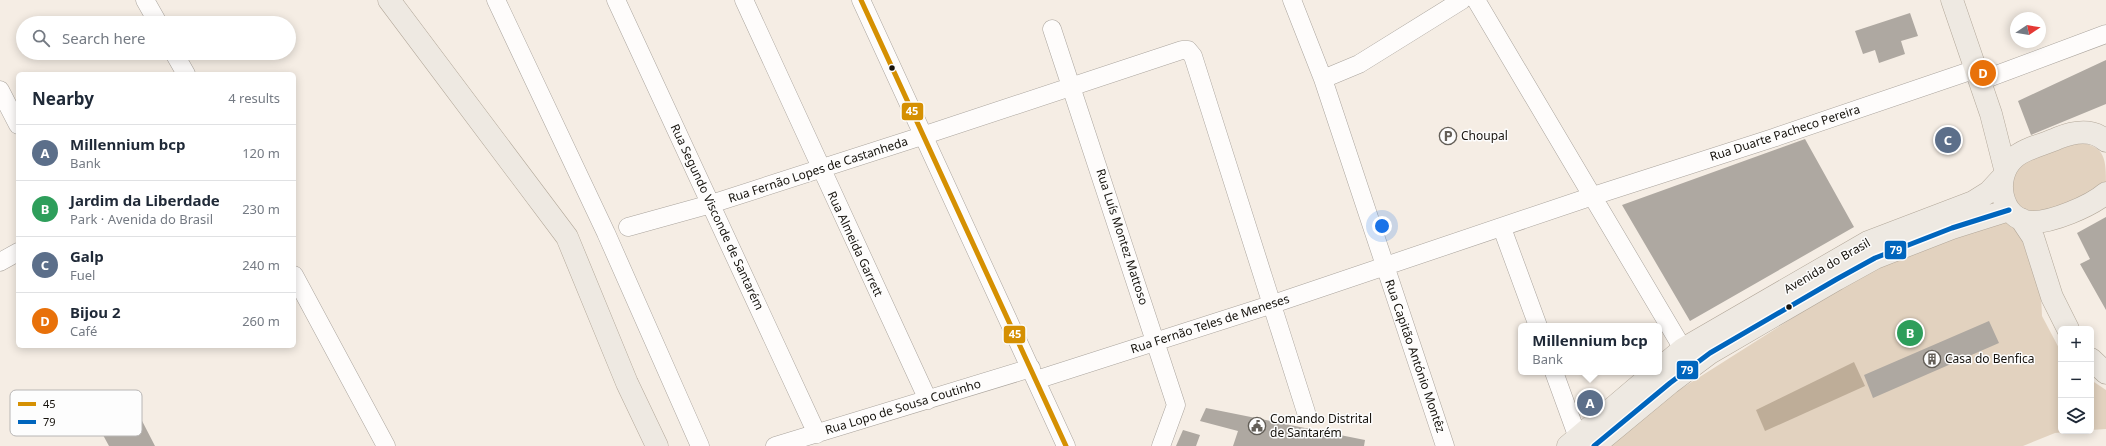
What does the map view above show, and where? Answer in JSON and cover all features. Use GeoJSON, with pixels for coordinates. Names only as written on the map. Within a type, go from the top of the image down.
{"type":"FeatureCollection","features":[{"type":"Feature","properties":{"kind":"main road"},"geometry":{"type":"LineString","coordinates":[[389,0],[567,237],[627,383],[657,446]]}},
{"type":"Feature","properties":{"kind":"main road"},"geometry":{"type":"LineString","coordinates":[[1952,0],[1991,114],[2003,174],[2004,200],[2033,237],[2052,297],[2066,326]]}},
{"type":"Feature","properties":{"kind":"main road"},"geometry":{"type":"LineString","coordinates":[[1991,114],[2007,138],[2023,151],[2077,132],[2086,132],[2105,138]]}},
{"type":"Feature","properties":{"kind":"main road","name":"Avenida do Brasil"},"geometry":{"type":"LineString","coordinates":[[1662,366],[1683,349],[1868,242],[1973,202],[1989,192],[2013,159],[2023,151]]}},
{"type":"Feature","properties":{"kind":"main road"},"geometry":{"type":"LineString","coordinates":[[2015,215],[2039,221],[2059,216],[2097,200],[2106,192]]}},
{"type":"Feature","properties":{"kind":"main road","name":"Avenida do Brasil"},"geometry":{"type":"LineString","coordinates":[[1580,444],[1670,383],[1710,353],[1875,258],[1952,228],[2015,215]]}},
{"type":"Feature","properties":{"kind":"main road"},"geometry":{"type":"LineString","coordinates":[[2094,362],[2106,373]]}},
{"type":"Feature","properties":{"kind":"main road"},"geometry":{"type":"LineString","coordinates":[[1580,444],[1652,375]]}},
{"type":"Feature","properties":{"kind":"street"},"geometry":{"type":"LineString","coordinates":[[145,0],[154,16]]}},
{"type":"Feature","properties":{"kind":"street"},"geometry":{"type":"LineString","coordinates":[[496,0],[606,233],[700,446]]}},
{"type":"Feature","properties":{"kind":"street","name":"Rua Segundo Visconde de Santarém"},"geometry":{"type":"LineString","coordinates":[[616,0],[817,434]]}},
{"type":"Feature","properties":{"kind":"street","name":"Rua Almeida Garrett"},"geometry":{"type":"LineString","coordinates":[[744,0],[820,169],[928,400]]}},
{"type":"Feature","properties":{"kind":"street"},"geometry":{"type":"LineString","coordinates":[[861,0],[922,136],[1066,446]]}},
{"type":"Feature","properties":{"kind":"street"},"geometry":{"type":"LineString","coordinates":[[1323,79],[1359,64],[1462,0]]}},
{"type":"Feature","properties":{"kind":"street"},"geometry":{"type":"LineString","coordinates":[[1476,0],[1683,349]]}},
{"type":"Feature","properties":{"kind":"street","name":"Rua Capitão António Montêz"},"geometry":{"type":"LineString","coordinates":[[1292,2],[1323,79],[1384,267],[1445,446]]}},
{"type":"Feature","properties":{"kind":"street","name":"Rua Luís Montez Mattoso"},"geometry":{"type":"LineString","coordinates":[[1052,29],[1176,405],[1161,446]]}},
{"type":"Feature","properties":{"kind":"street","name":"Rua Duarte Pacheco Pereira"},"geometry":{"type":"LineString","coordinates":[[1502,228],[1593,196],[1773,138],[2106,34]]}},
{"type":"Feature","properties":{"kind":"street","name":"Rua Fernão Lopes de Castanheda"},"geometry":{"type":"LineString","coordinates":[[628,227],[711,204],[1182,50],[1188,50],[1193,56],[1273,304]]}},
{"type":"Feature","properties":{"kind":"street"},"geometry":{"type":"LineString","coordinates":[[178,60],[185,72]]}},
{"type":"Feature","properties":{"kind":"street"},"geometry":{"type":"LineString","coordinates":[[0,90],[16,121]]}},
{"type":"Feature","properties":{"kind":"street"},"geometry":{"type":"LineString","coordinates":[[1502,228],[1537,323]]}},
{"type":"Feature","properties":{"kind":"street","name":"Rua Fernão Teles de Meneses"},"geometry":{"type":"LineString","coordinates":[[1033,374],[1156,342],[1502,228]]}},
{"type":"Feature","properties":{"kind":"street"},"geometry":{"type":"LineString","coordinates":[[0,262],[16,253]]}},
{"type":"Feature","properties":{"kind":"street"},"geometry":{"type":"LineString","coordinates":[[296,279],[386,446]]}},
{"type":"Feature","properties":{"kind":"street"},"geometry":{"type":"LineString","coordinates":[[1273,304],[1306,412]]}},
{"type":"Feature","properties":{"kind":"street","name":"Rua Lopo de Sousa Coutinho"},"geometry":{"type":"LineString","coordinates":[[775,446],[928,400],[1033,374]]}},
{"type":"Feature","properties":{"kind":"street"},"geometry":{"type":"LineString","coordinates":[[1555,375],[1580,444]]}},
{"type":"Feature","properties":{"kind":"shaded area"},"geometry":{"type":"Polygon","coordinates":[[[2078,143],[2087,144],[2094,147],[2102,155],[2106,168],[2106,185],[2040,217],[2014,204],[2012,175],[2026,161],[2078,143]]]}},
{"type":"Feature","properties":{"kind":"shaded area"},"geometry":{"type":"Polygon","coordinates":[[[2011,217],[2017,225],[2041,296],[2042,316],[2058,346],[2058,433],[2023,446],[1611,446],[1665,399],[1876,265],[2011,217]]]}},
{"type":"Feature","properties":{"kind":"shaded area"},"geometry":{"type":"Polygon","coordinates":[[[1854,362],[1865,386],[1765,431],[1756,410],[1854,362]]]}},
{"type":"Feature","properties":{"kind":"shaded area"},"geometry":{"type":"Polygon","coordinates":[[[2094,382],[2106,390],[2106,429],[2094,430],[2094,382]]]}},
{"type":"Feature","properties":{"kind":"building"},"geometry":{"type":"Polygon","coordinates":[[[1910,13],[1918,36],[1901,41],[1905,54],[1879,63],[1875,50],[1863,54],[1855,31],[1910,13]]]}},
{"type":"Feature","properties":{"kind":"building"},"geometry":{"type":"Polygon","coordinates":[[[2106,60],[2106,104],[2031,135],[2018,101],[2106,60]]]}},
{"type":"Feature","properties":{"kind":"building"},"geometry":{"type":"Polygon","coordinates":[[[1805,139],[1854,227],[1690,321],[1622,205],[1805,139]]]}},
{"type":"Feature","properties":{"kind":"building"},"geometry":{"type":"Polygon","coordinates":[[[2106,217],[2106,310],[2080,264],[2090,259],[2077,233],[2106,217]]]}},
{"type":"Feature","properties":{"kind":"building","name":"Casa do Benfica"},"geometry":{"type":"Polygon","coordinates":[[[1989,321],[1999,343],[1873,398],[1864,375],[1989,321]]]}},
{"type":"Feature","properties":{"kind":"building","name":"Comando Distrital de Santarém"},"geometry":{"type":"Polygon","coordinates":[[[1206,408],[1365,440],[1364,446],[1233,446],[1238,431],[1200,421],[1206,408]]]}},
{"type":"Feature","properties":{"kind":"building"},"geometry":{"type":"Polygon","coordinates":[[[142,421],[155,446],[109,446],[104,436],[142,436],[142,421]]]}},
{"type":"Feature","properties":{"kind":"building"},"geometry":{"type":"Polygon","coordinates":[[[1183,430],[1200,435],[1196,446],[1176,446],[1183,430]]]}},
{"type":"Feature","properties":{"kind":"transit line","name":"45"},"geometry":{"type":"LineString","coordinates":[[861,0],[1066,446]]}},
{"type":"Feature","properties":{"kind":"transit line","name":"79"},"geometry":{"type":"LineString","coordinates":[[1594,446],[1670,383],[1710,353],[1837,279],[1875,258],[1952,228],[2009,210]]}},
{"type":"Feature","properties":{"kind":"place","name":"Bijou 2"},"geometry":{"type":"Point","coordinates":[1983,73]}},
{"type":"Feature","properties":{"kind":"place","name":"Choupal"},"geometry":{"type":"Point","coordinates":[1448,136]}},
{"type":"Feature","properties":{"kind":"place","name":"Galp"},"geometry":{"type":"Point","coordinates":[1948,140]}},
{"type":"Feature","properties":{"kind":"place","name":"Jardim da Liberdade"},"geometry":{"type":"Point","coordinates":[1910,333]}},
{"type":"Feature","properties":{"kind":"place","name":"Casa do Benfica"},"geometry":{"type":"Point","coordinates":[1932,359]}},
{"type":"Feature","properties":{"kind":"place","name":"Millennium bcp"},"geometry":{"type":"Point","coordinates":[1590,403]}},
{"type":"Feature","properties":{"kind":"place","name":"Comando Distrital de Santarém"},"geometry":{"type":"Point","coordinates":[1257,426]}}]}
